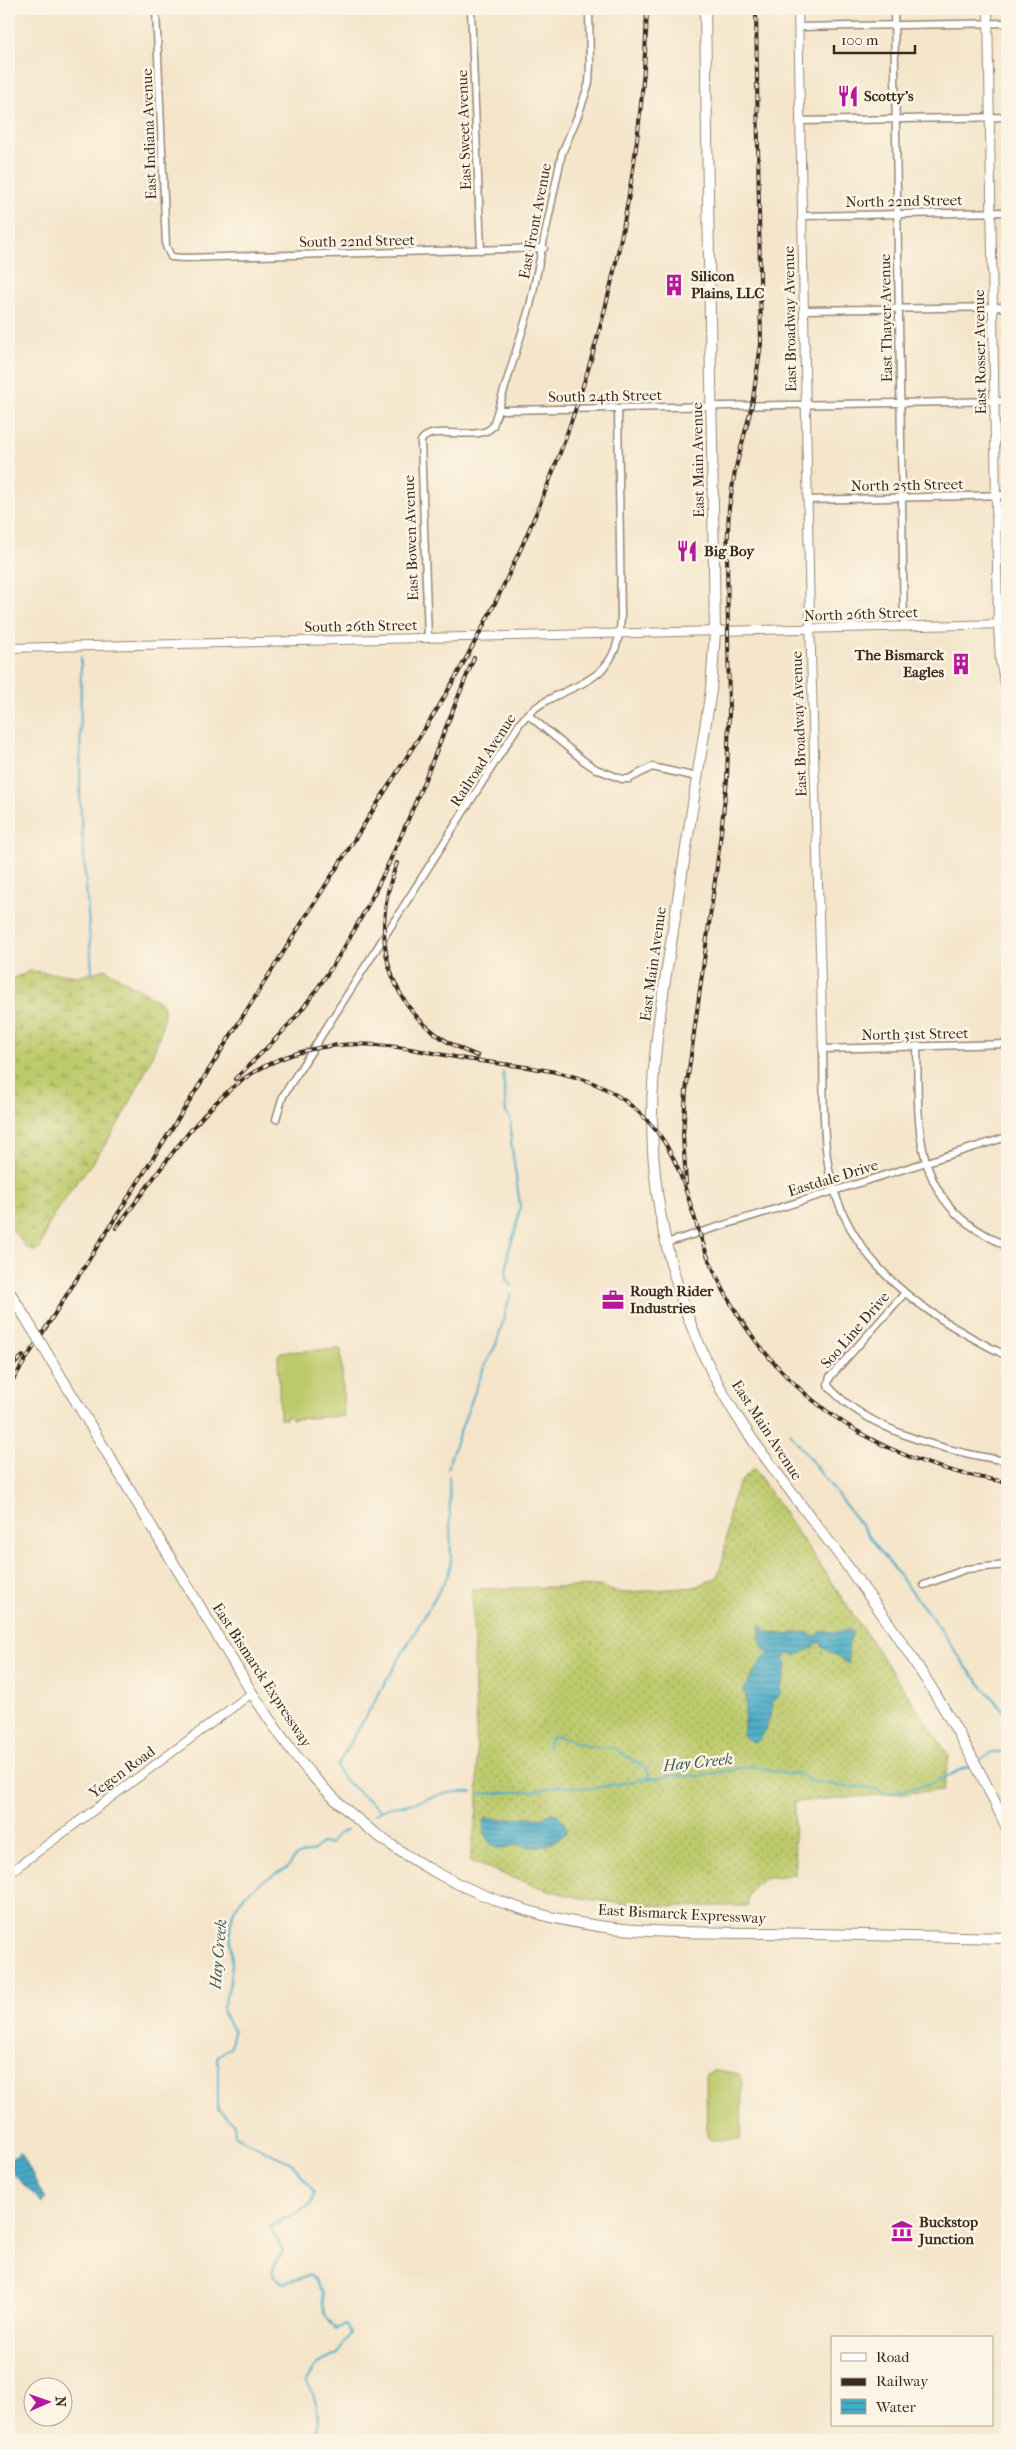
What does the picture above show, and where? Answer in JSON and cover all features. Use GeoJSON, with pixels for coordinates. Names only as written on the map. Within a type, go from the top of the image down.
{"type":"FeatureCollection","features":[{"type":"Feature","properties":{"kind":"main road","name":"East Main Avenue"},"geometry":{"type":"LineString","coordinates":[[705,9],[715,632],[711,690],[669,956],[653,1083],[653,1157],[666,1243],[691,1323],[733,1411],[802,1509],[854,1575],[915,1661],[972,1756],[1007,1828]]}},
{"type":"Feature","properties":{"kind":"main road","name":"East Bismarck Expressway"},"geometry":{"type":"LineString","coordinates":[[9,1291],[252,1694],[305,1767],[365,1825],[433,1871],[514,1907],[569,1922],[636,1930],[1007,1938]]}},
{"type":"Feature","properties":{"kind":"street","name":"East Indiana Avenue"},"geometry":{"type":"LineString","coordinates":[[156,9],[166,246],[171,257]]}},
{"type":"Feature","properties":{"kind":"street","name":"East Sweet Avenue"},"geometry":{"type":"LineString","coordinates":[[471,9],[481,250]]}},
{"type":"Feature","properties":{"kind":"street","name":"East Front Avenue"},"geometry":{"type":"LineString","coordinates":[[423,438],[433,434],[484,433],[493,426],[522,337],[544,248],[562,153],[579,113],[588,83],[590,64],[589,9]]}},
{"type":"Feature","properties":{"kind":"street","name":"East Broadway Avenue"},"geometry":{"type":"LineString","coordinates":[[798,9],[810,630],[827,1153],[835,1191],[859,1242],[881,1272],[904,1294],[926,1309],[1007,1356]]}},
{"type":"Feature","properties":{"kind":"street","name":"East Thayer Avenue"},"geometry":{"type":"LineString","coordinates":[[894,9],[904,627]]}},
{"type":"Feature","properties":{"kind":"street","name":"East Rosser Avenue"},"geometry":{"type":"LineString","coordinates":[[988,9],[998,624],[1000,662],[1007,694]]}},
{"type":"Feature","properties":{"kind":"street"},"geometry":{"type":"LineString","coordinates":[[799,28],[1007,23]]}},
{"type":"Feature","properties":{"kind":"street"},"geometry":{"type":"LineString","coordinates":[[801,121],[1007,117]]}},
{"type":"Feature","properties":{"kind":"street","name":"North 22nd Street"},"geometry":{"type":"LineString","coordinates":[[802,216],[1007,212]]}},
{"type":"Feature","properties":{"kind":"street","name":"South 22nd Street"},"geometry":{"type":"LineString","coordinates":[[171,257],[544,248]]}},
{"type":"Feature","properties":{"kind":"street"},"geometry":{"type":"LineString","coordinates":[[804,310],[1007,306]]}},
{"type":"Feature","properties":{"kind":"street","name":"South 24th Street"},"geometry":{"type":"LineString","coordinates":[[499,410],[1007,401]]}},
{"type":"Feature","properties":{"kind":"street","name":"Railroad Avenue"},"geometry":{"type":"LineString","coordinates":[[276,1119],[283,1096],[527,714],[543,703],[579,687],[595,676],[609,660],[620,634],[621,610],[618,408]]}},
{"type":"Feature","properties":{"kind":"street","name":"East Bowen Avenue"},"geometry":{"type":"LineString","coordinates":[[423,438],[420,448],[428,638]]}},
{"type":"Feature","properties":{"kind":"street","name":"North 25th Street"},"geometry":{"type":"LineString","coordinates":[[808,500],[1007,495]]}},
{"type":"Feature","properties":{"kind":"street","name":"North 26th Street"},"geometry":{"type":"LineString","coordinates":[[715,632],[1007,624]]}},
{"type":"Feature","properties":{"kind":"street","name":"South 26th Street"},"geometry":{"type":"LineString","coordinates":[[9,648],[715,632]]}},
{"type":"Feature","properties":{"kind":"street"},"geometry":{"type":"LineString","coordinates":[[527,714],[584,761],[596,769],[622,779],[632,778],[652,767],[697,776]]}},
{"type":"Feature","properties":{"kind":"street","name":"North 31st Street"},"geometry":{"type":"LineString","coordinates":[[823,1049],[1007,1044]]}},
{"type":"Feature","properties":{"kind":"street"},"geometry":{"type":"LineString","coordinates":[[917,1046],[920,1141],[925,1163],[938,1191],[953,1210],[974,1228],[1007,1247]]}},
{"type":"Feature","properties":{"kind":"street","name":"Eastdale Drive"},"geometry":{"type":"LineString","coordinates":[[666,1243],[1007,1138]]}},
{"type":"Feature","properties":{"kind":"street","name":"Soo Line Drive"},"geometry":{"type":"LineString","coordinates":[[904,1294],[830,1377],[828,1384],[832,1390],[855,1408],[907,1436],[948,1450],[1007,1461]]}},
{"type":"Feature","properties":{"kind":"street"},"geometry":{"type":"LineString","coordinates":[[924,1585],[966,1569],[1007,1565]]}},
{"type":"Feature","properties":{"kind":"street","name":"Yegen Road"},"geometry":{"type":"LineString","coordinates":[[9,1873],[252,1694]]}},
{"type":"Feature","properties":{"kind":"green space"},"geometry":{"type":"Polygon","coordinates":[[[105,969],[162,1003],[164,1014],[161,1030],[146,1069],[111,1136],[56,1212],[40,1249],[34,1251],[27,1248],[9,1226],[9,1067],[15,1053],[12,1003],[14,978],[30,971],[80,976],[105,969]]]}},
{"type":"Feature","properties":{"kind":"green space"},"geometry":{"type":"Polygon","coordinates":[[[341,1349],[344,1416],[291,1419],[290,1416],[286,1416],[286,1419],[280,1419],[278,1355],[281,1352],[341,1349]]]}},
{"type":"Feature","properties":{"kind":"green space"},"geometry":{"type":"Polygon","coordinates":[[[754,1468],[949,1756],[943,1790],[794,1802],[795,1875],[770,1878],[758,1883],[749,1896],[747,1906],[659,1906],[593,1900],[545,1889],[470,1861],[478,1801],[472,1589],[600,1586],[619,1593],[694,1587],[716,1578],[724,1556],[730,1508],[734,1496],[739,1485],[754,1468]]]}},
{"type":"Feature","properties":{"kind":"green space"},"geometry":{"type":"Polygon","coordinates":[[[716,2070],[739,2074],[742,2082],[741,2139],[711,2140],[707,2137],[706,2074],[716,2070]]]}},
{"type":"Feature","properties":{"kind":"water"},"geometry":{"type":"Polygon","coordinates":[[[760,1625],[767,1632],[785,1634],[807,1632],[812,1636],[817,1636],[821,1631],[851,1630],[853,1632],[848,1646],[849,1664],[822,1647],[821,1642],[814,1644],[813,1648],[794,1656],[787,1653],[784,1659],[787,1664],[779,1696],[772,1701],[773,1706],[764,1733],[761,1738],[753,1743],[743,1736],[746,1699],[744,1689],[764,1657],[771,1652],[765,1651],[762,1645],[760,1625]]]}},
{"type":"Feature","properties":{"kind":"water"},"geometry":{"type":"Polygon","coordinates":[[[557,1814],[564,1822],[567,1831],[557,1840],[543,1846],[514,1845],[498,1848],[489,1842],[483,1828],[486,1817],[507,1819],[528,1816],[537,1819],[557,1814]]]}},
{"type":"Feature","properties":{"kind":"water"},"geometry":{"type":"Polygon","coordinates":[[[21,2153],[45,2199],[42,2203],[9,2170],[12,2158],[21,2153]]]}},
{"type":"Feature","properties":{"kind":"waterway"},"geometry":{"type":"LineString","coordinates":[[81,657],[80,801],[92,971]]}},
{"type":"Feature","properties":{"kind":"waterway"},"geometry":{"type":"LineString","coordinates":[[503,1072],[506,1112],[511,1121],[511,1141],[520,1206],[516,1229],[508,1252],[506,1280],[512,1286]]}},
{"type":"Feature","properties":{"kind":"waterway"},"geometry":{"type":"LineString","coordinates":[[448,1469],[484,1367],[496,1345],[511,1294]]}},
{"type":"Feature","properties":{"kind":"waterway"},"geometry":{"type":"LineString","coordinates":[[790,1433],[942,1631],[966,1667],[1007,1715]]}},
{"type":"Feature","properties":{"kind":"waterway"},"geometry":{"type":"LineString","coordinates":[[380,1810],[342,1778],[337,1766],[448,1575],[451,1561],[449,1476]]}},
{"type":"Feature","properties":{"kind":"waterway"},"geometry":{"type":"LineString","coordinates":[[548,1746],[551,1738],[557,1736],[587,1746],[613,1748],[646,1768],[650,1778]]}},
{"type":"Feature","properties":{"kind":"waterway","name":"Hay Creek"},"geometry":{"type":"LineString","coordinates":[[981,1760],[992,1753],[1007,1751]]}},
{"type":"Feature","properties":{"kind":"waterway","name":"Hay Creek"},"geometry":{"type":"LineString","coordinates":[[480,1794],[533,1791],[559,1786],[589,1789],[651,1778],[659,1779],[669,1775],[700,1776],[753,1766],[787,1774],[798,1773],[809,1781],[852,1788],[858,1786],[876,1789],[885,1794],[931,1784],[969,1766]]}},
{"type":"Feature","properties":{"kind":"waterway","name":"Hay Creek"},"geometry":{"type":"LineString","coordinates":[[375,1814],[387,1808],[454,1792],[472,1792]]}},
{"type":"Feature","properties":{"kind":"waterway","name":"Hay Creek"},"geometry":{"type":"LineString","coordinates":[[314,2440],[318,2426],[317,2410],[313,2394],[306,2381],[317,2364],[338,2354],[350,2333],[346,2324],[336,2329],[324,2313],[322,2293],[311,2275],[283,2283],[273,2275],[274,2263],[284,2252],[270,2227],[311,2204],[314,2192],[293,2164],[235,2136],[234,2123],[218,2109],[218,2056],[230,2047],[234,2032],[222,2011],[229,1987],[232,1965],[230,1927],[234,1910],[244,1896],[264,1880],[287,1868],[296,1856],[313,1851],[322,1843],[330,1844],[338,1834],[347,1830]]}},
{"type":"Feature","properties":{"kind":"railway"},"geometry":{"type":"LineString","coordinates":[[9,1386],[439,706],[484,625],[524,542],[558,458],[588,371],[611,283],[629,193],[641,102],[647,9]]}},
{"type":"Feature","properties":{"kind":"railway"},"geometry":{"type":"LineString","coordinates":[[686,1183],[683,1135],[686,1091],[727,780],[729,714],[727,554],[729,508],[735,471],[752,405],[761,344],[756,9]]}},
{"type":"Feature","properties":{"kind":"railway"},"geometry":{"type":"LineString","coordinates":[[235,1079],[279,1036],[303,1008],[331,968],[356,926],[400,839],[474,658]]}},
{"type":"Feature","properties":{"kind":"railway"},"geometry":{"type":"LineString","coordinates":[[397,863],[388,893],[384,923],[386,952],[393,979],[406,1003],[425,1025],[449,1042],[478,1056]]}},
{"type":"Feature","properties":{"kind":"railway"},"geometry":{"type":"LineString","coordinates":[[116,1228],[179,1145],[214,1105],[251,1074],[293,1054],[327,1046],[356,1044],[389,1046],[534,1068],[579,1078],[602,1087],[634,1108],[648,1121],[664,1142],[680,1173],[708,1257],[731,1303],[758,1344],[790,1380],[826,1411],[866,1436],[910,1457],[957,1472],[1007,1482]]}},
{"type":"Feature","properties":{"kind":"railway"},"geometry":{"type":"LineString","coordinates":[[9,1369],[23,1356]]}},
{"type":"Feature","properties":{"kind":"place","name":"Scotty's"},"geometry":{"type":"Point","coordinates":[848,96]}},
{"type":"Feature","properties":{"kind":"place","name":"Silicon Plains, LLC"},"geometry":{"type":"Point","coordinates":[674,285]}},
{"type":"Feature","properties":{"kind":"place","name":"Big Boy"},"geometry":{"type":"Point","coordinates":[687,551]}},
{"type":"Feature","properties":{"kind":"place","name":"The Bismarck Eagles"},"geometry":{"type":"Point","coordinates":[961,664]}},
{"type":"Feature","properties":{"kind":"place","name":"Rough Rider Industries"},"geometry":{"type":"Point","coordinates":[613,1300]}},
{"type":"Feature","properties":{"kind":"place","name":"Buckstop Junction"},"geometry":{"type":"Point","coordinates":[902,2231]}}]}
